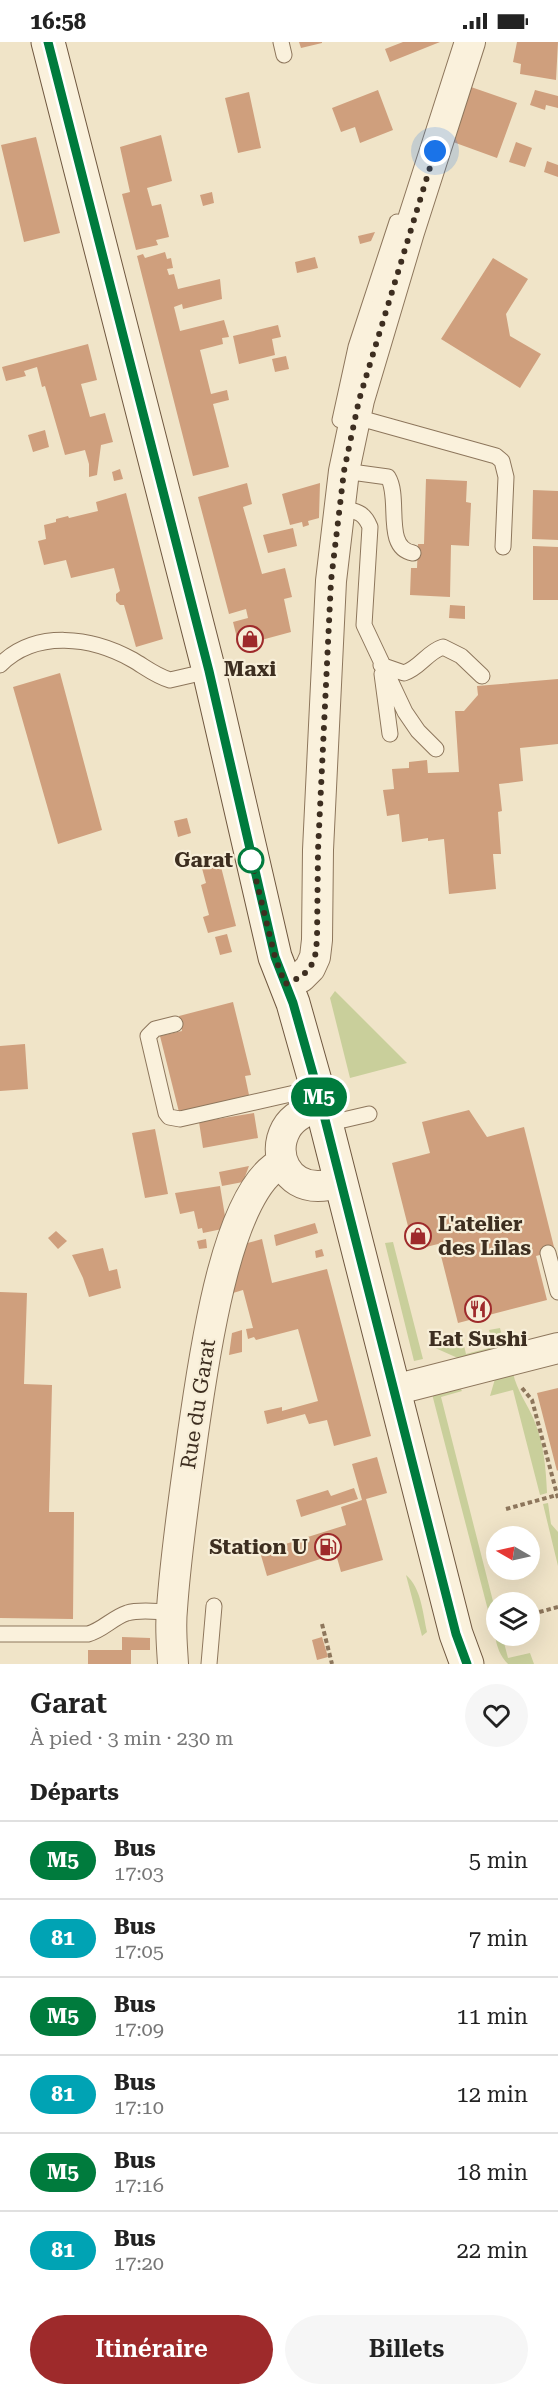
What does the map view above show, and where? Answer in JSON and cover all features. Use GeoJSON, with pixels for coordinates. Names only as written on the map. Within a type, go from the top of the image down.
{"type":"FeatureCollection","features":[{"type":"Feature","properties":{"kind":"main road"},"geometry":{"type":"LineString","coordinates":[[48,42],[209,671],[269,935],[293,1003],[321,1106],[456,1634],[467,1664]]}},
{"type":"Feature","properties":{"kind":"street"},"geometry":{"type":"LineString","coordinates":[[285,984],[301,977],[310,968],[315,957],[317,940],[318,850],[331,581],[344,471],[356,417],[409,232],[471,42]]}},
{"type":"Feature","properties":{"kind":"street"},"geometry":{"type":"LineString","coordinates":[[321,1106],[308,1109],[287,1127],[280,1149],[282,1163],[296,1180],[308,1185],[341,1182]]}},
{"type":"Feature","properties":{"kind":"street","name":"Rue du Garat"},"geometry":{"type":"LineString","coordinates":[[173,1664],[171,1612],[179,1528],[208,1335],[218,1289],[232,1241],[251,1196],[270,1168],[282,1163]]}},
{"type":"Feature","properties":{"kind":"street"},"geometry":{"type":"LineString","coordinates":[[394,1390],[558,1348]]}},
{"type":"Feature","properties":{"kind":"lane"},"geometry":{"type":"LineString","coordinates":[[436,749],[423,737],[405,712],[364,626],[370,527],[366,518],[359,512],[338,508],[332,500],[332,479],[344,397],[354,357],[456,42]]}},
{"type":"Feature","properties":{"kind":"lane"},"geometry":{"type":"LineString","coordinates":[[356,417],[496,456],[502,461],[506,477],[503,547]]}},
{"type":"Feature","properties":{"kind":"lane"},"geometry":{"type":"LineString","coordinates":[[344,471],[388,477],[393,491],[398,544],[402,549],[413,553]]}},
{"type":"Feature","properties":{"kind":"lane"},"geometry":{"type":"LineString","coordinates":[[0,665],[10,655],[24,648],[58,640],[86,643],[118,652],[170,680],[209,671]]}},
{"type":"Feature","properties":{"kind":"lane"},"geometry":{"type":"LineString","coordinates":[[381,665],[404,673],[443,647],[461,656],[482,676]]}},
{"type":"Feature","properties":{"kind":"lane"},"geometry":{"type":"LineString","coordinates":[[381,665],[390,734]]}},
{"type":"Feature","properties":{"kind":"lane"},"geometry":{"type":"LineString","coordinates":[[175,1024],[154,1029],[148,1035],[166,1113],[169,1117],[180,1119],[321,1106],[369,1114]]}},
{"type":"Feature","properties":{"kind":"lane"},"geometry":{"type":"LineString","coordinates":[[548,1253],[558,1292]]}},
{"type":"Feature","properties":{"kind":"lane"},"geometry":{"type":"LineString","coordinates":[[209,1664],[214,1606]]}},
{"type":"Feature","properties":{"kind":"lane"},"geometry":{"type":"LineString","coordinates":[[0,1634],[88,1634],[100,1630],[111,1621],[128,1613],[171,1612]]}},
{"type":"Feature","properties":{"kind":"path"},"geometry":{"type":"LineString","coordinates":[[506,1509],[558,1496],[532,1400],[521,1389],[530,1386]]}},
{"type":"Feature","properties":{"kind":"path"},"geometry":{"type":"LineString","coordinates":[[540,1612],[558,1607]]}},
{"type":"Feature","properties":{"kind":"path"},"geometry":{"type":"LineString","coordinates":[[322,1624],[332,1664]]}},
{"type":"Feature","properties":{"kind":"green space"},"geometry":{"type":"Polygon","coordinates":[[[335,991],[407,1063],[350,1078],[330,998],[335,991]]]}},
{"type":"Feature","properties":{"kind":"green space"},"geometry":{"type":"Polygon","coordinates":[[[393,1242],[423,1359],[414,1361],[385,1243],[393,1242]]]}},
{"type":"Feature","properties":{"kind":"green space"},"geometry":{"type":"Polygon","coordinates":[[[500,1328],[505,1348],[460,1359],[433,1347],[432,1339],[436,1336],[452,1340],[462,1337],[466,1354],[493,1347],[489,1330],[500,1328]]]}},
{"type":"Feature","properties":{"kind":"green space"},"geometry":{"type":"Polygon","coordinates":[[[513,1373],[534,1420],[542,1447],[547,1493],[540,1495],[513,1390],[490,1396],[495,1379],[513,1373]]]}},
{"type":"Feature","properties":{"kind":"green space"},"geometry":{"type":"Polygon","coordinates":[[[460,1388],[462,1391],[441,1397],[491,1592],[486,1592],[486,1603],[432,1394],[460,1388]]]}},
{"type":"Feature","properties":{"kind":"green space"},"geometry":{"type":"Polygon","coordinates":[[[548,1503],[551,1524],[558,1532],[558,1566],[543,1504],[548,1503]]]}},
{"type":"Feature","properties":{"kind":"green space"},"geometry":{"type":"Polygon","coordinates":[[[406,1575],[415,1586],[421,1601],[427,1632],[422,1636],[406,1575]]]}},
{"type":"Feature","properties":{"kind":"green space"},"geometry":{"type":"Polygon","coordinates":[[[498,1646],[505,1646],[508,1658],[530,1653],[534,1664],[508,1664],[498,1646]]]}},
{"type":"Feature","properties":{"kind":"building"},"geometry":{"type":"Polygon","coordinates":[[[299,42],[322,42],[322,43],[301,48],[299,42]]]}},
{"type":"Feature","properties":{"kind":"building"},"geometry":{"type":"Polygon","coordinates":[[[403,42],[440,42],[390,62],[385,49],[403,42]]]}},
{"type":"Feature","properties":{"kind":"building"},"geometry":{"type":"Polygon","coordinates":[[[517,42],[558,42],[556,80],[520,74],[521,64],[513,62],[517,42]]]}},
{"type":"Feature","properties":{"kind":"building"},"geometry":{"type":"Polygon","coordinates":[[[471,87],[517,103],[497,158],[453,142],[471,87]]]}},
{"type":"Feature","properties":{"kind":"building"},"geometry":{"type":"Polygon","coordinates":[[[378,90],[393,130],[360,143],[355,127],[341,132],[332,108],[378,90]]]}},
{"type":"Feature","properties":{"kind":"building"},"geometry":{"type":"Polygon","coordinates":[[[535,90],[558,96],[558,108],[546,105],[545,110],[530,105],[535,90]]]}},
{"type":"Feature","properties":{"kind":"building"},"geometry":{"type":"Polygon","coordinates":[[[249,92],[261,148],[238,153],[225,98],[249,92]]]}},
{"type":"Feature","properties":{"kind":"building"},"geometry":{"type":"Polygon","coordinates":[[[161,135],[172,181],[147,188],[152,206],[161,204],[169,237],[156,240],[158,245],[136,250],[122,194],[130,192],[120,147],[161,135]]]}},
{"type":"Feature","properties":{"kind":"building"},"geometry":{"type":"Polygon","coordinates":[[[36,137],[60,233],[24,242],[1,145],[36,137]]]}},
{"type":"Feature","properties":{"kind":"building"},"geometry":{"type":"Polygon","coordinates":[[[516,142],[532,148],[525,167],[509,162],[516,142]]]}},
{"type":"Feature","properties":{"kind":"building"},"geometry":{"type":"Polygon","coordinates":[[[547,161],[558,165],[558,177],[544,172],[547,161]]]}},
{"type":"Feature","properties":{"kind":"building"},"geometry":{"type":"Polygon","coordinates":[[[212,192],[214,203],[203,206],[200,195],[212,192]]]}},
{"type":"Feature","properties":{"kind":"building"},"geometry":{"type":"Polygon","coordinates":[[[375,232],[371,241],[360,244],[358,236],[375,232]]]}},
{"type":"Feature","properties":{"kind":"building"},"geometry":{"type":"Polygon","coordinates":[[[165,252],[167,259],[171,258],[173,268],[167,269],[169,275],[174,274],[178,289],[220,279],[222,299],[183,309],[182,304],[174,307],[180,331],[224,320],[229,337],[222,338],[223,344],[200,350],[211,394],[227,390],[229,400],[213,404],[229,467],[193,476],[137,256],[143,254],[145,258],[165,252]]]}},
{"type":"Feature","properties":{"kind":"building"},"geometry":{"type":"Polygon","coordinates":[[[315,257],[318,268],[297,273],[295,262],[315,257]]]}},
{"type":"Feature","properties":{"kind":"building"},"geometry":{"type":"Polygon","coordinates":[[[493,258],[528,279],[506,314],[510,336],[541,354],[520,388],[441,339],[493,258]]]}},
{"type":"Feature","properties":{"kind":"building"},"geometry":{"type":"Polygon","coordinates":[[[278,325],[281,337],[272,339],[275,355],[239,364],[233,336],[278,325]]]}},
{"type":"Feature","properties":{"kind":"building"},"geometry":{"type":"Polygon","coordinates":[[[88,344],[97,380],[81,384],[90,417],[105,413],[113,442],[101,445],[97,475],[89,477],[89,464],[85,450],[65,455],[45,386],[42,387],[37,367],[24,371],[26,376],[6,381],[2,367],[88,344]]]}},
{"type":"Feature","properties":{"kind":"building"},"geometry":{"type":"Polygon","coordinates":[[[286,356],[289,369],[275,372],[272,359],[286,356]]]}},
{"type":"Feature","properties":{"kind":"building"},"geometry":{"type":"Polygon","coordinates":[[[45,430],[49,447],[33,452],[28,435],[45,430]]]}},
{"type":"Feature","properties":{"kind":"building"},"geometry":{"type":"Polygon","coordinates":[[[120,469],[123,479],[114,481],[112,472],[120,469]]]}},
{"type":"Feature","properties":{"kind":"building"},"geometry":{"type":"Polygon","coordinates":[[[426,479],[467,481],[466,502],[471,503],[469,546],[451,545],[450,597],[410,595],[411,568],[417,568],[418,544],[424,544],[426,479]]]}},
{"type":"Feature","properties":{"kind":"building"},"geometry":{"type":"Polygon","coordinates":[[[247,483],[252,504],[243,507],[262,574],[285,568],[292,597],[284,599],[291,632],[239,646],[233,622],[248,618],[246,609],[229,614],[198,497],[247,483]]]}},
{"type":"Feature","properties":{"kind":"building"},"geometry":{"type":"Polygon","coordinates":[[[320,483],[319,518],[308,521],[309,525],[303,527],[302,522],[290,525],[282,494],[320,483]]]}},
{"type":"Feature","properties":{"kind":"building"},"geometry":{"type":"Polygon","coordinates":[[[533,490],[558,491],[558,540],[532,539],[533,490]]]}},
{"type":"Feature","properties":{"kind":"building"},"geometry":{"type":"Polygon","coordinates":[[[126,493],[163,639],[136,647],[124,605],[116,601],[116,594],[120,591],[114,568],[71,578],[66,560],[44,565],[38,541],[46,539],[44,525],[56,522],[56,519],[98,511],[96,502],[126,493]]]}},
{"type":"Feature","properties":{"kind":"building"},"geometry":{"type":"Polygon","coordinates":[[[293,528],[297,546],[268,553],[263,535],[293,528]]]}},
{"type":"Feature","properties":{"kind":"building"},"geometry":{"type":"Polygon","coordinates":[[[533,546],[558,547],[558,600],[533,600],[533,546]]]}},
{"type":"Feature","properties":{"kind":"building"},"geometry":{"type":"Polygon","coordinates":[[[450,605],[465,606],[465,619],[449,618],[450,605]]]}},
{"type":"Feature","properties":{"kind":"building"},"geometry":{"type":"Polygon","coordinates":[[[60,673],[102,830],[58,844],[13,687],[60,673]]]}},
{"type":"Feature","properties":{"kind":"building"},"geometry":{"type":"Polygon","coordinates":[[[558,679],[558,744],[520,748],[523,781],[499,784],[502,811],[498,812],[501,854],[493,854],[496,889],[449,894],[444,839],[428,841],[428,838],[402,842],[399,814],[387,816],[383,790],[394,789],[392,769],[409,768],[409,762],[427,760],[428,773],[459,772],[455,711],[464,711],[478,695],[477,686],[558,679]]]}},
{"type":"Feature","properties":{"kind":"building"},"geometry":{"type":"Polygon","coordinates":[[[187,818],[191,833],[178,837],[174,821],[187,818]]]}},
{"type":"Feature","properties":{"kind":"building"},"geometry":{"type":"Polygon","coordinates":[[[218,855],[236,926],[208,933],[203,917],[209,915],[201,885],[206,883],[200,861],[218,855]]]}},
{"type":"Feature","properties":{"kind":"building"},"geometry":{"type":"Polygon","coordinates":[[[227,934],[232,952],[220,955],[215,937],[227,934]]]}},
{"type":"Feature","properties":{"kind":"building"},"geometry":{"type":"Polygon","coordinates":[[[233,1002],[251,1075],[245,1076],[249,1095],[179,1112],[160,1036],[182,1031],[179,1016],[233,1002]]]}},
{"type":"Feature","properties":{"kind":"building"},"geometry":{"type":"Polygon","coordinates":[[[25,1044],[28,1089],[0,1091],[0,1046],[25,1044]]]}},
{"type":"Feature","properties":{"kind":"building"},"geometry":{"type":"Polygon","coordinates":[[[469,1110],[487,1137],[524,1127],[555,1251],[536,1256],[547,1300],[458,1323],[438,1244],[414,1250],[392,1163],[430,1153],[422,1122],[469,1110]]]}},
{"type":"Feature","properties":{"kind":"building"},"geometry":{"type":"Polygon","coordinates":[[[254,1113],[258,1138],[203,1148],[199,1122],[254,1113]]]}},
{"type":"Feature","properties":{"kind":"building"},"geometry":{"type":"Polygon","coordinates":[[[155,1129],[168,1194],[145,1198],[132,1133],[155,1129]]]}},
{"type":"Feature","properties":{"kind":"building"},"geometry":{"type":"Polygon","coordinates":[[[249,1166],[243,1182],[222,1186],[219,1172],[249,1166]]]}},
{"type":"Feature","properties":{"kind":"building"},"geometry":{"type":"Polygon","coordinates":[[[220,1186],[227,1228],[203,1233],[202,1228],[198,1229],[194,1211],[180,1214],[175,1193],[220,1186]]]}},
{"type":"Feature","properties":{"kind":"building"},"geometry":{"type":"Polygon","coordinates":[[[315,1223],[318,1233],[276,1246],[274,1235],[315,1223]]]}},
{"type":"Feature","properties":{"kind":"building"},"geometry":{"type":"Polygon","coordinates":[[[56,1231],[67,1241],[58,1249],[48,1238],[56,1231]]]}},
{"type":"Feature","properties":{"kind":"building"},"geometry":{"type":"Polygon","coordinates":[[[206,1239],[207,1248],[199,1249],[197,1241],[206,1239]]]}},
{"type":"Feature","properties":{"kind":"building"},"geometry":{"type":"Polygon","coordinates":[[[262,1239],[272,1283],[327,1269],[371,1436],[334,1446],[327,1420],[309,1424],[305,1414],[267,1424],[264,1411],[282,1407],[282,1411],[318,1401],[298,1329],[256,1340],[254,1337],[248,1339],[246,1329],[253,1328],[243,1290],[233,1293],[240,1245],[262,1239]]]}},
{"type":"Feature","properties":{"kind":"building"},"geometry":{"type":"Polygon","coordinates":[[[103,1248],[109,1271],[117,1269],[121,1288],[89,1297],[72,1255],[103,1248]]]}},
{"type":"Feature","properties":{"kind":"building"},"geometry":{"type":"Polygon","coordinates":[[[322,1249],[324,1256],[316,1258],[315,1251],[322,1249]]]}},
{"type":"Feature","properties":{"kind":"building"},"geometry":{"type":"Polygon","coordinates":[[[0,1292],[27,1293],[24,1384],[52,1385],[49,1512],[74,1512],[73,1619],[0,1618],[0,1292]]]}},
{"type":"Feature","properties":{"kind":"building"},"geometry":{"type":"Polygon","coordinates":[[[242,1330],[242,1352],[229,1355],[232,1333],[242,1330]]]}},
{"type":"Feature","properties":{"kind":"building"},"geometry":{"type":"Polygon","coordinates":[[[558,1388],[558,1470],[557,1471],[537,1393],[558,1388]]]}},
{"type":"Feature","properties":{"kind":"building"},"geometry":{"type":"Polygon","coordinates":[[[377,1457],[387,1493],[366,1499],[383,1560],[341,1572],[336,1554],[267,1576],[260,1552],[346,1525],[341,1507],[362,1500],[352,1464],[377,1457]]]}},
{"type":"Feature","properties":{"kind":"building"},"geometry":{"type":"Polygon","coordinates":[[[354,1488],[358,1499],[301,1517],[296,1500],[328,1490],[331,1496],[354,1488]]]}},
{"type":"Feature","properties":{"kind":"building"},"geometry":{"type":"Polygon","coordinates":[[[122,1637],[150,1638],[150,1650],[131,1650],[131,1664],[88,1664],[88,1650],[122,1650],[122,1637]]]}},
{"type":"Feature","properties":{"kind":"building"},"geometry":{"type":"Polygon","coordinates":[[[322,1637],[328,1657],[317,1660],[312,1640],[322,1637]]]}},
{"type":"Feature","properties":{"kind":"bus line","name":"M5"},"geometry":{"type":"LineString","coordinates":[[48,42],[209,671],[275,957],[293,1003],[317,1088],[456,1634],[467,1664]]}},
{"type":"Feature","properties":{"kind":"place","name":"Maxi"},"geometry":{"type":"Point","coordinates":[250,639]}},
{"type":"Feature","properties":{"kind":"place","name":"Garat"},"geometry":{"type":"Point","coordinates":[251,860]}},
{"type":"Feature","properties":{"kind":"place","name":"L'atelier des Lilas"},"geometry":{"type":"Point","coordinates":[418,1236]}},
{"type":"Feature","properties":{"kind":"place","name":"Eat Sushi"},"geometry":{"type":"Point","coordinates":[478,1309]}},
{"type":"Feature","properties":{"kind":"place","name":"Station U"},"geometry":{"type":"Point","coordinates":[328,1547]}},
{"type":"Feature","properties":{"kind":"route"},"geometry":{"type":"LineString","coordinates":[[251,860],[250,855],[275,957],[285,984],[301,977],[310,968],[315,957],[317,940],[318,850],[331,581],[344,471],[359,400],[435,151]]}}]}
